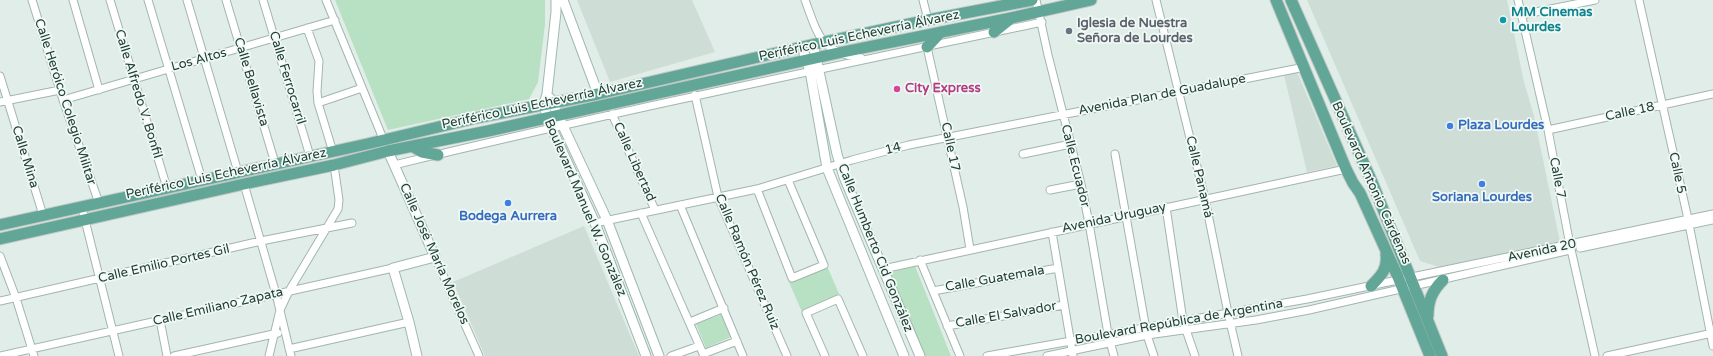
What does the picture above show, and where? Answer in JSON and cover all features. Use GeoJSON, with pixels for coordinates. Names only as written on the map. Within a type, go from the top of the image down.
{"type":"FeatureCollection","features":[{"type":"Feature","properties":{"kind":"main road","name":"Periférico Luis Echeverría Álvarez"},"geometry":{"type":"LineString","coordinates":[[0,239],[334,165],[386,146],[476,118],[548,100],[598,94],[819,43],[1032,0]]}},
{"type":"Feature","properties":{"kind":"main road","name":"Periférico Luis Echeverría Álvarez"},"geometry":{"type":"LineString","coordinates":[[0,225],[82,208],[275,163],[367,144],[412,146],[554,122],[813,65],[838,54],[1011,18],[1040,17],[1091,0]]}},
{"type":"Feature","properties":{"kind":"main road","name":"Boulevard Antonio Cárdenas"},"geometry":{"type":"LineString","coordinates":[[1276,0],[1346,169],[1360,193],[1401,285],[1430,356]]}},
{"type":"Feature","properties":{"kind":"main road","name":"Boulevard Antonio Cárdenas"},"geometry":{"type":"LineString","coordinates":[[1290,0],[1377,194],[1428,317],[1442,356]]}},
{"type":"Feature","properties":{"kind":"main road"},"geometry":{"type":"LineString","coordinates":[[994,32],[1011,18]]}},
{"type":"Feature","properties":{"kind":"main road"},"geometry":{"type":"LineString","coordinates":[[1289,30],[1302,26]]}},
{"type":"Feature","properties":{"kind":"main road"},"geometry":{"type":"LineString","coordinates":[[927,46],[941,32]]}},
{"type":"Feature","properties":{"kind":"main road"},"geometry":{"type":"LineString","coordinates":[[1317,97],[1327,107],[1342,140],[1356,145],[1352,150],[1350,160],[1360,193]]}},
{"type":"Feature","properties":{"kind":"main road"},"geometry":{"type":"LineString","coordinates":[[334,165],[334,161],[337,158],[357,152],[367,144]]}},
{"type":"Feature","properties":{"kind":"main road"},"geometry":{"type":"LineString","coordinates":[[412,146],[422,152],[438,155]]}},
{"type":"Feature","properties":{"kind":"main road"},"geometry":{"type":"LineString","coordinates":[[1370,286],[1380,278],[1386,266],[1385,249]]}},
{"type":"Feature","properties":{"kind":"main road"},"geometry":{"type":"LineString","coordinates":[[1428,317],[1428,307],[1432,294],[1443,280]]}},
{"type":"Feature","properties":{"kind":"street","name":"Calle Heróico Colegio Militar"},"geometry":{"type":"LineString","coordinates":[[32,0],[63,100],[99,203]]}},
{"type":"Feature","properties":{"kind":"street"},"geometry":{"type":"LineString","coordinates":[[73,0],[99,90]]}},
{"type":"Feature","properties":{"kind":"street","name":"Calle Alfredo V. Bonfil"},"geometry":{"type":"LineString","coordinates":[[110,0],[167,188]]}},
{"type":"Feature","properties":{"kind":"street"},"geometry":{"type":"LineString","coordinates":[[148,0],[202,180]]}},
{"type":"Feature","properties":{"kind":"street"},"geometry":{"type":"LineString","coordinates":[[187,0],[238,172]]}},
{"type":"Feature","properties":{"kind":"street","name":"Calle Bellavista"},"geometry":{"type":"LineString","coordinates":[[226,0],[275,163]]}},
{"type":"Feature","properties":{"kind":"street","name":"Calle Ferrocarril"},"geometry":{"type":"LineString","coordinates":[[264,0],[310,156]]}},
{"type":"Feature","properties":{"kind":"street"},"geometry":{"type":"LineString","coordinates":[[326,0],[386,146]]}},
{"type":"Feature","properties":{"kind":"street","name":"Boulevard Manuel W. González"},"geometry":{"type":"LineString","coordinates":[[556,0],[548,100],[554,122],[595,223],[646,356]]}},
{"type":"Feature","properties":{"kind":"street"},"geometry":{"type":"LineString","coordinates":[[563,0],[598,94]]}},
{"type":"Feature","properties":{"kind":"street"},"geometry":{"type":"LineString","coordinates":[[805,0],[817,32],[819,43],[838,54],[866,59]]}},
{"type":"Feature","properties":{"kind":"street"},"geometry":{"type":"LineString","coordinates":[[923,0],[928,20]]}},
{"type":"Feature","properties":{"kind":"street","name":"Calle Ecuador"},"geometry":{"type":"LineString","coordinates":[[1036,0],[1048,55],[1081,184],[1109,342],[1114,356]]}},
{"type":"Feature","properties":{"kind":"street","name":"Calle Panamá"},"geometry":{"type":"LineString","coordinates":[[1156,0],[1205,199],[1238,356]]}},
{"type":"Feature","properties":{"kind":"street","name":"Calle 7"},"geometry":{"type":"LineString","coordinates":[[1518,0],[1548,130],[1571,247],[1595,356]]}},
{"type":"Feature","properties":{"kind":"street"},"geometry":{"type":"LineString","coordinates":[[1521,15],[1595,0]]}},
{"type":"Feature","properties":{"kind":"street","name":"Calle 5"},"geometry":{"type":"LineString","coordinates":[[1639,0],[1712,333],[1713,346]]}},
{"type":"Feature","properties":{"kind":"street"},"geometry":{"type":"LineString","coordinates":[[394,165],[438,155],[554,122],[612,114],[813,65],[866,59],[994,32],[1040,17]]}},
{"type":"Feature","properties":{"kind":"street","name":"Los Altos"},"geometry":{"type":"LineString","coordinates":[[63,100],[168,68],[241,49],[335,20]]}},
{"type":"Feature","properties":{"kind":"street","name":"Calle Ferrocarril"},"geometry":{"type":"LineString","coordinates":[[307,28],[319,61],[317,91],[318,104],[333,152]]}},
{"type":"Feature","properties":{"kind":"street","name":"Calle Humberto Cid González"},"geometry":{"type":"LineString","coordinates":[[819,43],[813,65],[827,168],[904,356]]}},
{"type":"Feature","properties":{"kind":"street","name":"Calle 17"},"geometry":{"type":"LineString","coordinates":[[927,46],[963,207],[970,248]]}},
{"type":"Feature","properties":{"kind":"street","name":"Calle Humberto Cid González"},"geometry":{"type":"LineString","coordinates":[[802,47],[813,65],[840,164],[920,356]]}},
{"type":"Feature","properties":{"kind":"street","name":"Avenida Plan de Guadalupe"},"geometry":{"type":"LineString","coordinates":[[947,137],[1305,67]]}},
{"type":"Feature","properties":{"kind":"street","name":"Calle Mina"},"geometry":{"type":"LineString","coordinates":[[0,76],[4,101],[43,215]]}},
{"type":"Feature","properties":{"kind":"street"},"geometry":{"type":"LineString","coordinates":[[318,104],[362,88]]}},
{"type":"Feature","properties":{"kind":"street"},"geometry":{"type":"LineString","coordinates":[[4,101],[60,90]]}},
{"type":"Feature","properties":{"kind":"street","name":"Calle 18"},"geometry":{"type":"LineString","coordinates":[[1548,130],[1713,94]]}},
{"type":"Feature","properties":{"kind":"street","name":"Calle Ramón Pérez Ruiz"},"geometry":{"type":"LineString","coordinates":[[695,95],[718,197],[786,356]]}},
{"type":"Feature","properties":{"kind":"street","name":"Calle Libertad"},"geometry":{"type":"LineString","coordinates":[[612,114],[655,210]]}},
{"type":"Feature","properties":{"kind":"street","name":"Boulevard Manuel W. González"},"geometry":{"type":"LineString","coordinates":[[554,122],[607,220],[659,356]]}},
{"type":"Feature","properties":{"kind":"street","name":"14"},"geometry":{"type":"LineString","coordinates":[[595,223],[757,189],[879,152],[947,137]]}},
{"type":"Feature","properties":{"kind":"street"},"geometry":{"type":"LineString","coordinates":[[1024,154],[1071,144]]}},
{"type":"Feature","properties":{"kind":"street","name":"Calle José María Morelos"},"geometry":{"type":"LineString","coordinates":[[386,146],[479,356]]}},
{"type":"Feature","properties":{"kind":"street"},"geometry":{"type":"LineString","coordinates":[[1115,154],[1146,328],[1154,356]]}},
{"type":"Feature","properties":{"kind":"street"},"geometry":{"type":"LineString","coordinates":[[269,356],[280,310],[289,291],[328,228],[340,204],[334,165]]}},
{"type":"Feature","properties":{"kind":"street","name":"Avenida Uruguay"},"geometry":{"type":"LineString","coordinates":[[881,264],[920,260],[970,248],[1052,232],[1346,169]]}},
{"type":"Feature","properties":{"kind":"street"},"geometry":{"type":"LineString","coordinates":[[757,189],[792,278],[824,265],[788,180]]}},
{"type":"Feature","properties":{"kind":"street"},"geometry":{"type":"LineString","coordinates":[[244,184],[276,294],[290,352],[409,322]]}},
{"type":"Feature","properties":{"kind":"street"},"geometry":{"type":"LineString","coordinates":[[1050,190],[1081,184]]}},
{"type":"Feature","properties":{"kind":"street"},"geometry":{"type":"LineString","coordinates":[[680,205],[743,356]]}},
{"type":"Feature","properties":{"kind":"street"},"geometry":{"type":"LineString","coordinates":[[1166,207],[1183,321],[1195,356]]}},
{"type":"Feature","properties":{"kind":"street"},"geometry":{"type":"LineString","coordinates":[[82,208],[119,356]]}},
{"type":"Feature","properties":{"kind":"street"},"geometry":{"type":"LineString","coordinates":[[641,213],[690,322],[703,355],[737,341]]}},
{"type":"Feature","properties":{"kind":"street","name":"Avenida 20"},"geometry":{"type":"LineString","coordinates":[[1688,223],[1713,214]]}},
{"type":"Feature","properties":{"kind":"street","name":"Avenida 20"},"geometry":{"type":"LineString","coordinates":[[1370,286],[1401,285],[1571,247],[1688,223],[1713,220]]}},
{"type":"Feature","properties":{"kind":"street","name":"Calle Emilio Portes Gil"},"geometry":{"type":"LineString","coordinates":[[0,302],[261,241],[352,223]]}},
{"type":"Feature","properties":{"kind":"street"},"geometry":{"type":"LineString","coordinates":[[1052,232],[1072,353]]}},
{"type":"Feature","properties":{"kind":"street","name":"Avenida 20"},"geometry":{"type":"LineString","coordinates":[[1413,282],[1443,280],[1571,247]]}},
{"type":"Feature","properties":{"kind":"street"},"geometry":{"type":"LineString","coordinates":[[0,256],[16,298],[33,352]]}},
{"type":"Feature","properties":{"kind":"street","name":"Calle Emiliano Zapata"},"geometry":{"type":"LineString","coordinates":[[0,356],[33,352],[113,330],[393,268],[435,257]]}},
{"type":"Feature","properties":{"kind":"street"},"geometry":{"type":"LineString","coordinates":[[920,260],[960,356]]}},
{"type":"Feature","properties":{"kind":"street"},"geometry":{"type":"LineString","coordinates":[[866,266],[881,264]]}},
{"type":"Feature","properties":{"kind":"street"},"geometry":{"type":"LineString","coordinates":[[393,268],[409,322],[417,356]]}},
{"type":"Feature","properties":{"kind":"street","name":"Calle Guatemala"},"geometry":{"type":"LineString","coordinates":[[933,291],[1058,268]]}},
{"type":"Feature","properties":{"kind":"street","name":"Boulevard República de Argentina"},"geometry":{"type":"LineString","coordinates":[[1047,356],[1072,353],[1109,342],[1256,320],[1309,310],[1401,285]]}},
{"type":"Feature","properties":{"kind":"street","name":"Boulevard República de Argentina"},"geometry":{"type":"LineString","coordinates":[[987,356],[1228,312],[1307,300],[1370,286]]}},
{"type":"Feature","properties":{"kind":"street"},"geometry":{"type":"LineString","coordinates":[[825,356],[806,313],[838,299],[862,356]]}},
{"type":"Feature","properties":{"kind":"street"},"geometry":{"type":"LineString","coordinates":[[1307,300],[1309,310]]}},
{"type":"Feature","properties":{"kind":"street","name":"Calle El Salvador"},"geometry":{"type":"LineString","coordinates":[[947,326],[1064,304]]}},
{"type":"Feature","properties":{"kind":"street"},"geometry":{"type":"LineString","coordinates":[[690,322],[724,308]]}},
{"type":"Feature","properties":{"kind":"street"},"geometry":{"type":"LineString","coordinates":[[160,320],[167,356]]}},
{"type":"Feature","properties":{"kind":"street"},"geometry":{"type":"LineString","coordinates":[[174,356],[286,332]]}},
{"type":"Feature","properties":{"kind":"street"},"geometry":{"type":"LineString","coordinates":[[1607,356],[1712,333]]}},
{"type":"Feature","properties":{"kind":"street"},"geometry":{"type":"LineString","coordinates":[[670,356],[700,346]]}},
{"type":"Feature","properties":{"kind":"shaded area"},"geometry":{"type":"Polygon","coordinates":[[[577,0],[692,0],[715,52],[610,82],[577,0]]]}},
{"type":"Feature","properties":{"kind":"shaded area","name":"Plaza Lourdes"},"geometry":{"type":"Polygon","coordinates":[[[1307,0],[1507,0],[1524,82],[1534,116],[1560,242],[1439,267],[1420,261],[1307,0]]]}},
{"type":"Feature","properties":{"kind":"shaded area"},"geometry":{"type":"Polygon","coordinates":[[[1297,72],[1337,166],[1307,172],[1284,75],[1297,72]]]}},
{"type":"Feature","properties":{"kind":"shaded area"},"geometry":{"type":"Polygon","coordinates":[[[584,226],[639,356],[485,356],[453,282],[584,226]]]}},
{"type":"Feature","properties":{"kind":"green space"},"geometry":{"type":"Polygon","coordinates":[[[335,0],[545,0],[545,24],[538,82],[529,99],[388,130],[335,0]]]}},
{"type":"Feature","properties":{"kind":"green space"},"geometry":{"type":"Polygon","coordinates":[[[827,266],[840,296],[802,312],[789,282],[827,266]]]}},
{"type":"Feature","properties":{"kind":"green space"},"geometry":{"type":"Polygon","coordinates":[[[915,266],[951,356],[925,356],[888,273],[915,266]]]}},
{"type":"Feature","properties":{"kind":"green space"},"geometry":{"type":"Polygon","coordinates":[[[723,314],[733,336],[706,348],[696,324],[723,314]]]}},
{"type":"Feature","properties":{"kind":"place","name":"MM Cinemas Lourdes"},"geometry":{"type":"Point","coordinates":[1503,20]}},
{"type":"Feature","properties":{"kind":"place","name":"Iglesia de Nuestra Señora de Lourdes"},"geometry":{"type":"Point","coordinates":[1069,31]}},
{"type":"Feature","properties":{"kind":"place","name":"City Express"},"geometry":{"type":"Point","coordinates":[897,89]}},
{"type":"Feature","properties":{"kind":"place","name":"Plaza Lourdes"},"geometry":{"type":"Point","coordinates":[1450,126]}},
{"type":"Feature","properties":{"kind":"place","name":"Soriana Lourdes"},"geometry":{"type":"Point","coordinates":[1482,184]}},
{"type":"Feature","properties":{"kind":"place","name":"Bodega Aurrera"},"geometry":{"type":"Point","coordinates":[508,203]}}]}
